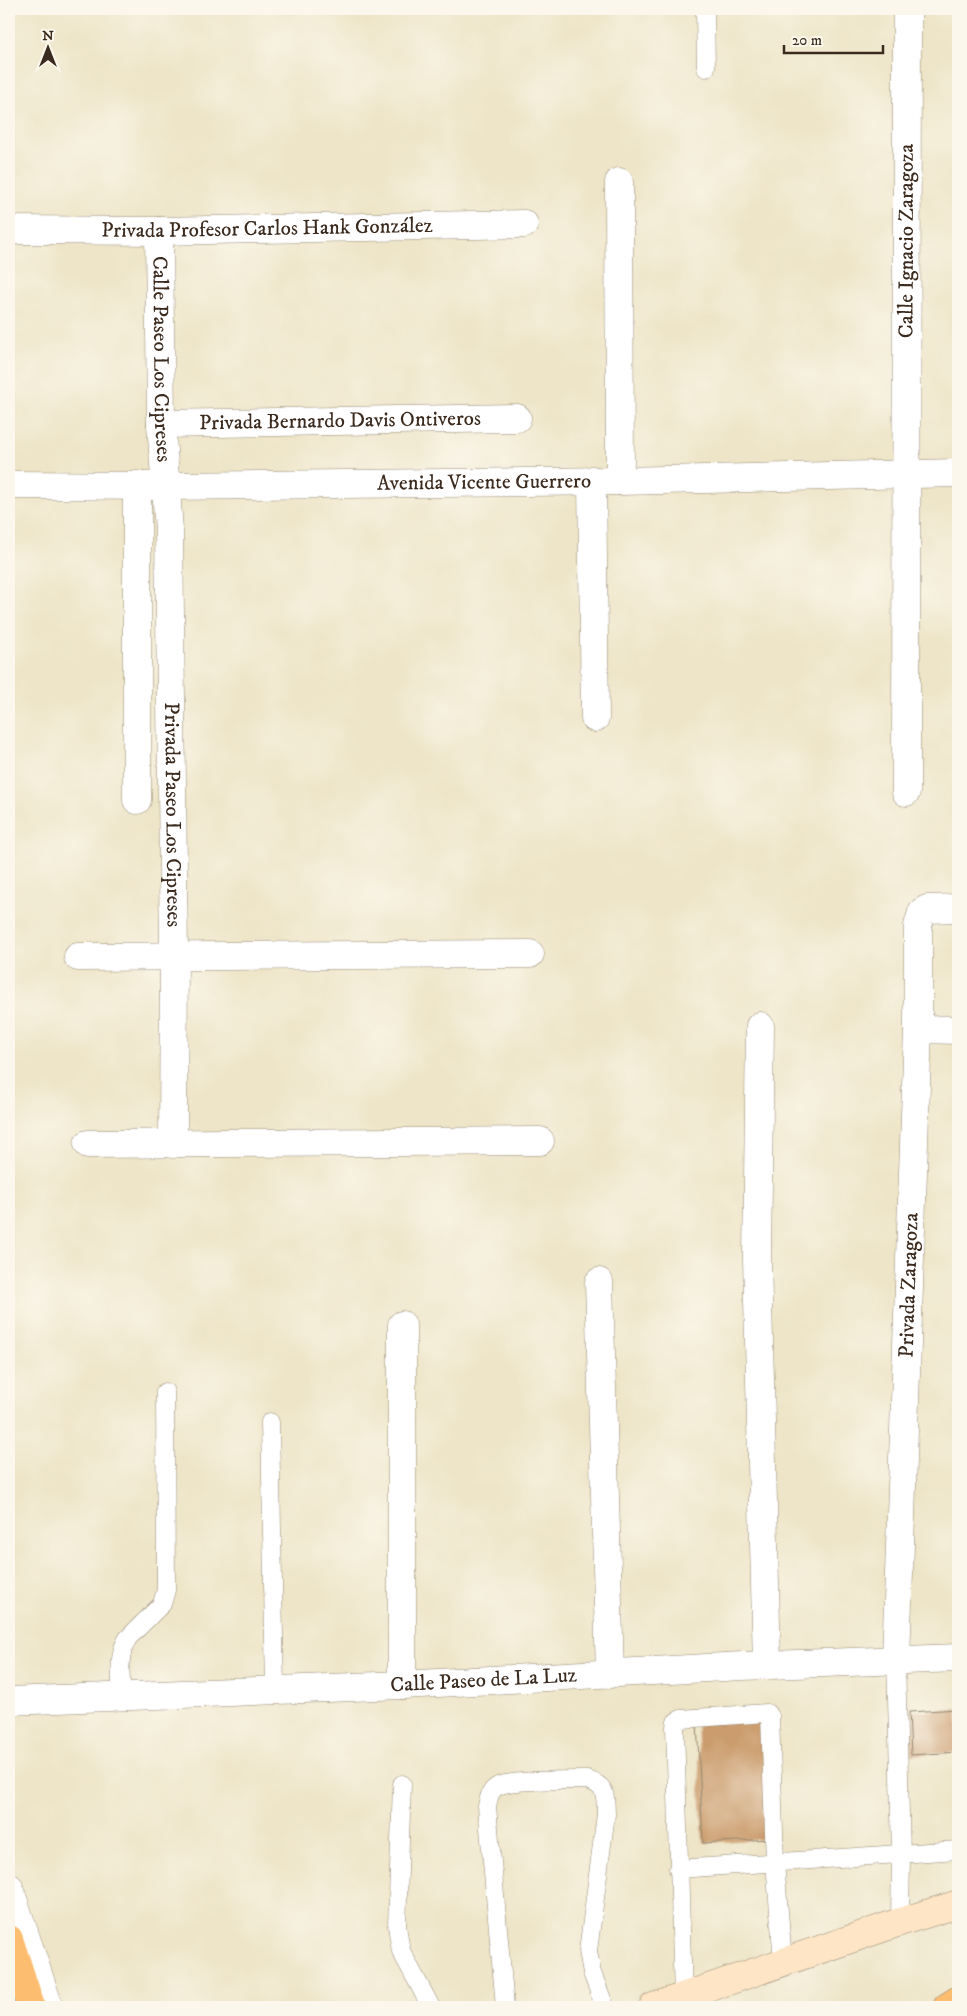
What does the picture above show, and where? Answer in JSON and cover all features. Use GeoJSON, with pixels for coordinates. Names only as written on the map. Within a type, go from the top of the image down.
{"type":"FeatureCollection","features":[{"type":"Feature","properties":{"kind":"main road"},"geometry":{"type":"LineString","coordinates":[[653,2007],[900,1922],[958,1904]]}},
{"type":"Feature","properties":{"kind":"main road"},"geometry":{"type":"LineString","coordinates":[[9,1939],[31,2007]]}},
{"type":"Feature","properties":{"kind":"main road"},"geometry":{"type":"LineString","coordinates":[[947,2007],[958,2000]]}},
{"type":"Feature","properties":{"kind":"street","name":"Calle Ignacio Zaragoza"},"geometry":{"type":"LineString","coordinates":[[906,792],[907,9]]}},
{"type":"Feature","properties":{"kind":"street"},"geometry":{"type":"LineString","coordinates":[[619,182],[620,481]]}},
{"type":"Feature","properties":{"kind":"street","name":"Privada Profesor Carlos Hank González"},"geometry":{"type":"LineString","coordinates":[[9,230],[159,231],[524,224]]}},
{"type":"Feature","properties":{"kind":"street","name":"Calle Paseo Los Cipreses"},"geometry":{"type":"LineString","coordinates":[[159,231],[161,424],[166,486]]}},
{"type":"Feature","properties":{"kind":"street","name":"Privada Bernardo Davis Ontiveros"},"geometry":{"type":"LineString","coordinates":[[161,424],[517,418]]}},
{"type":"Feature","properties":{"kind":"street","name":"Avenida Vicente Guerrero"},"geometry":{"type":"LineString","coordinates":[[9,485],[166,486],[620,481],[958,473]]}},
{"type":"Feature","properties":{"kind":"street"},"geometry":{"type":"LineString","coordinates":[[592,480],[595,718]]}},
{"type":"Feature","properties":{"kind":"street"},"geometry":{"type":"LineString","coordinates":[[137,485],[137,800]]}},
{"type":"Feature","properties":{"kind":"street","name":"Privada Paseo Los Cipreses"},"geometry":{"type":"LineString","coordinates":[[166,486],[169,530],[174,955],[173,1144]]}},
{"type":"Feature","properties":{"kind":"street","name":"Privada Zaragoza"},"geometry":{"type":"LineString","coordinates":[[896,1659],[918,1029],[918,926],[922,912],[927,909],[958,908]]}},
{"type":"Feature","properties":{"kind":"street"},"geometry":{"type":"LineString","coordinates":[[78,957],[530,954]]}},
{"type":"Feature","properties":{"kind":"street"},"geometry":{"type":"LineString","coordinates":[[760,1026],[757,1259],[767,1665]]}},
{"type":"Feature","properties":{"kind":"street"},"geometry":{"type":"LineString","coordinates":[[918,1029],[958,1030]]}},
{"type":"Feature","properties":{"kind":"street"},"geometry":{"type":"LineString","coordinates":[[88,1144],[540,1141]]}},
{"type":"Feature","properties":{"kind":"street"},"geometry":{"type":"LineString","coordinates":[[599,1282],[610,1674]]}},
{"type":"Feature","properties":{"kind":"street"},"geometry":{"type":"LineString","coordinates":[[402,1325],[402,1685]]}},
{"type":"Feature","properties":{"kind":"street","name":"Calle Paseo de La Luz"},"geometry":{"type":"LineString","coordinates":[[9,1702],[402,1685],[896,1659],[958,1658]]}},
{"type":"Feature","properties":{"kind":"street"},"geometry":{"type":"LineString","coordinates":[[9,1887],[49,2007]]}},
{"type":"Feature","properties":{"kind":"lane"},"geometry":{"type":"LineString","coordinates":[[705,9],[706,68]]}},
{"type":"Feature","properties":{"kind":"lane"},"geometry":{"type":"LineString","coordinates":[[122,1697],[121,1652],[124,1644],[162,1604],[166,1590],[165,1392]]}},
{"type":"Feature","properties":{"kind":"lane"},"geometry":{"type":"LineString","coordinates":[[270,1422],[275,1690]]}},
{"type":"Feature","properties":{"kind":"lane"},"geometry":{"type":"LineString","coordinates":[[896,1659],[901,1854],[900,1922]]}},
{"type":"Feature","properties":{"kind":"lane"},"geometry":{"type":"LineString","coordinates":[[684,1997],[678,1869],[676,1722],[681,1719],[767,1713],[770,1716],[776,1862],[783,1962]]}},
{"type":"Feature","properties":{"kind":"lane"},"geometry":{"type":"LineString","coordinates":[[505,2007],[487,1806],[490,1793],[498,1786],[511,1783],[587,1780],[598,1783],[604,1792],[606,1814],[588,1952],[592,1973],[605,2007]]}},
{"type":"Feature","properties":{"kind":"lane"},"geometry":{"type":"LineString","coordinates":[[402,1784],[397,1926],[401,1952],[431,2007]]}},
{"type":"Feature","properties":{"kind":"lane"},"geometry":{"type":"LineString","coordinates":[[678,1869],[958,1850]]}},
{"type":"Feature","properties":{"kind":"building"},"geometry":{"type":"Polygon","coordinates":[[[958,1709],[958,1752],[911,1755],[909,1712],[958,1709]]]}},
{"type":"Feature","properties":{"kind":"building"},"geometry":{"type":"Polygon","coordinates":[[[763,1718],[769,1839],[703,1843],[697,1721],[763,1718]]]}}]}
